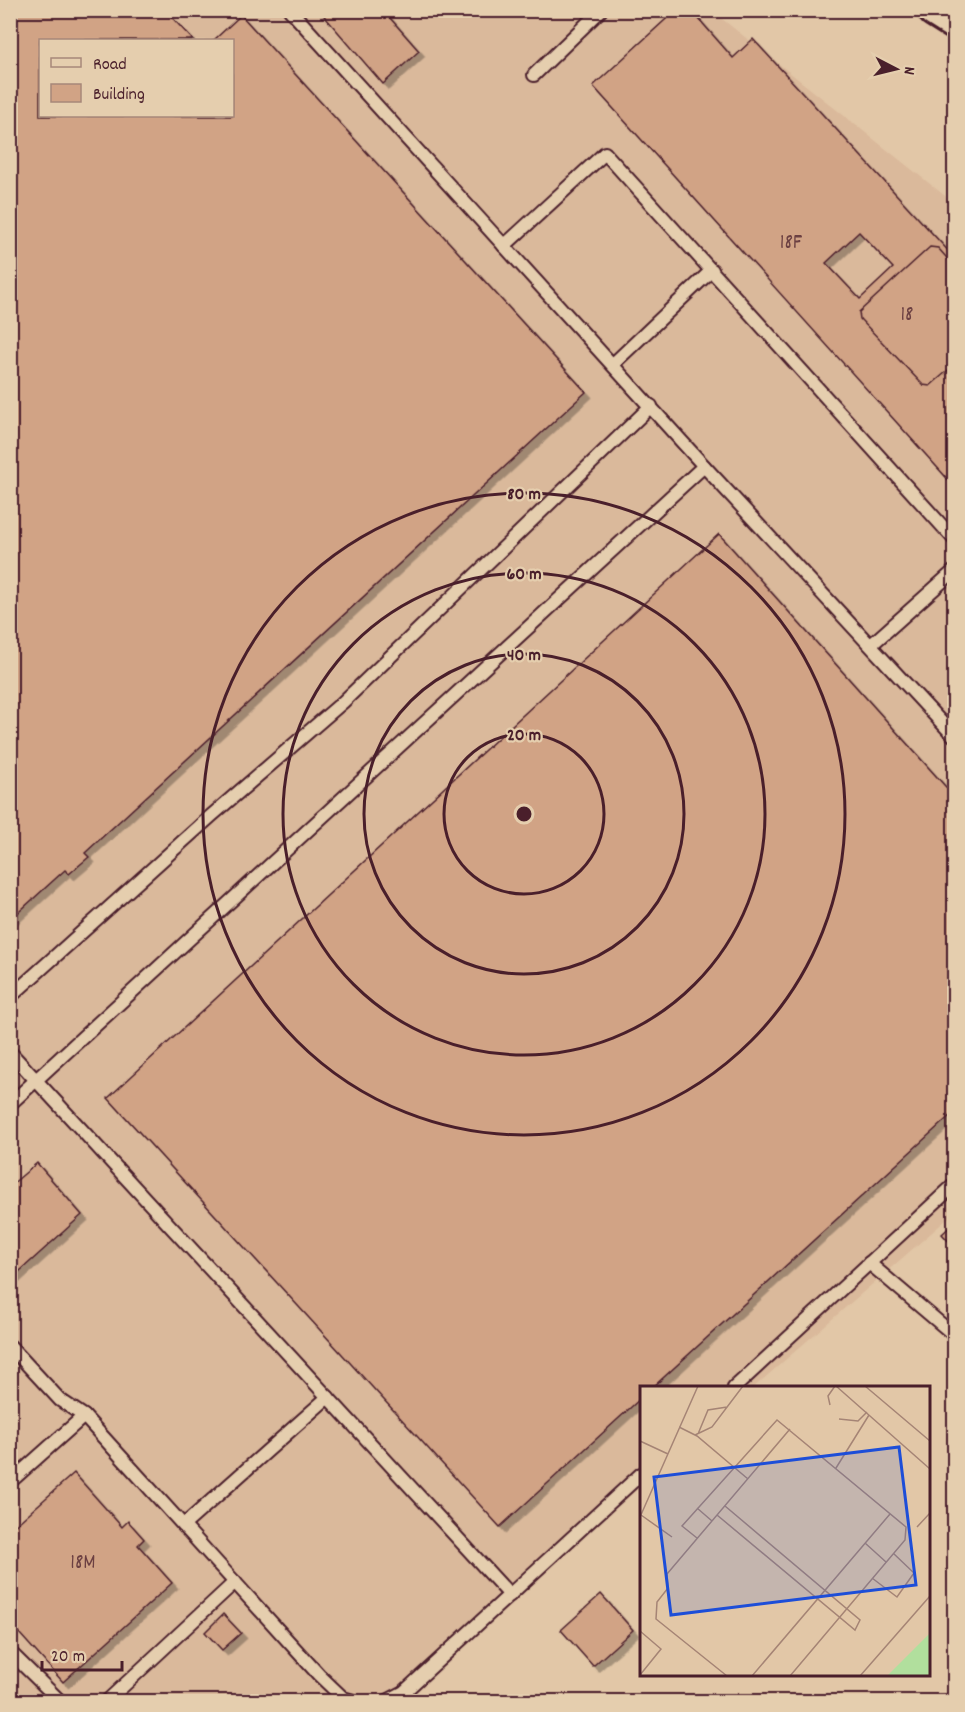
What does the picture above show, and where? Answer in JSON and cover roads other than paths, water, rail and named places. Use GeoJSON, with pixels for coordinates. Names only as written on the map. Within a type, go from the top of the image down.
{"type":"FeatureCollection","features":[{"type":"Feature","properties":{"kind":"main road"},"geometry":{"type":"LineString","coordinates":[[935,10],[954,22]]}},
{"type":"Feature","properties":{"kind":"lane"},"geometry":{"type":"LineString","coordinates":[[196,10],[209,10]]}},
{"type":"Feature","properties":{"kind":"lane"},"geometry":{"type":"LineString","coordinates":[[290,10],[704,466],[954,736]]}},
{"type":"Feature","properties":{"kind":"lane"},"geometry":{"type":"LineString","coordinates":[[534,75],[601,10]]}},
{"type":"Feature","properties":{"kind":"lane"},"geometry":{"type":"LineString","coordinates":[[504,246],[605,153],[954,539]]}},
{"type":"Feature","properties":{"kind":"lane"},"geometry":{"type":"LineString","coordinates":[[613,364],[712,270]]}},
{"type":"Feature","properties":{"kind":"lane"},"geometry":{"type":"LineString","coordinates":[[10,997],[211,816],[343,702],[651,406]]}},
{"type":"Feature","properties":{"kind":"lane"},"geometry":{"type":"LineString","coordinates":[[10,1104],[704,466]]}},
{"type":"Feature","properties":{"kind":"lane"},"geometry":{"type":"LineString","coordinates":[[871,645],[954,572]]}},
{"type":"Feature","properties":{"kind":"lane"},"geometry":{"type":"LineString","coordinates":[[10,1052],[510,1595]]}},
{"type":"Feature","properties":{"kind":"lane"},"geometry":{"type":"LineString","coordinates":[[736,1386],[954,1185]]}},
{"type":"Feature","properties":{"kind":"lane"},"geometry":{"type":"LineString","coordinates":[[869,1263],[954,1335]]}},
{"type":"Feature","properties":{"kind":"lane"},"geometry":{"type":"LineString","coordinates":[[10,1346],[60,1400],[84,1416],[319,1675],[343,1698],[356,1701]]}},
{"type":"Feature","properties":{"kind":"lane"},"geometry":{"type":"LineString","coordinates":[[184,1525],[328,1397]]}},
{"type":"Feature","properties":{"kind":"lane"},"geometry":{"type":"LineString","coordinates":[[10,1482],[84,1416]]}},
{"type":"Feature","properties":{"kind":"lane"},"geometry":{"type":"LineString","coordinates":[[385,1701],[404,1692],[640,1475]]}},
{"type":"Feature","properties":{"kind":"lane"},"geometry":{"type":"LineString","coordinates":[[106,1701],[235,1582]]}},
{"type":"Feature","properties":{"kind":"lane"},"geometry":{"type":"LineString","coordinates":[[10,1652],[61,1701]]}}]}
